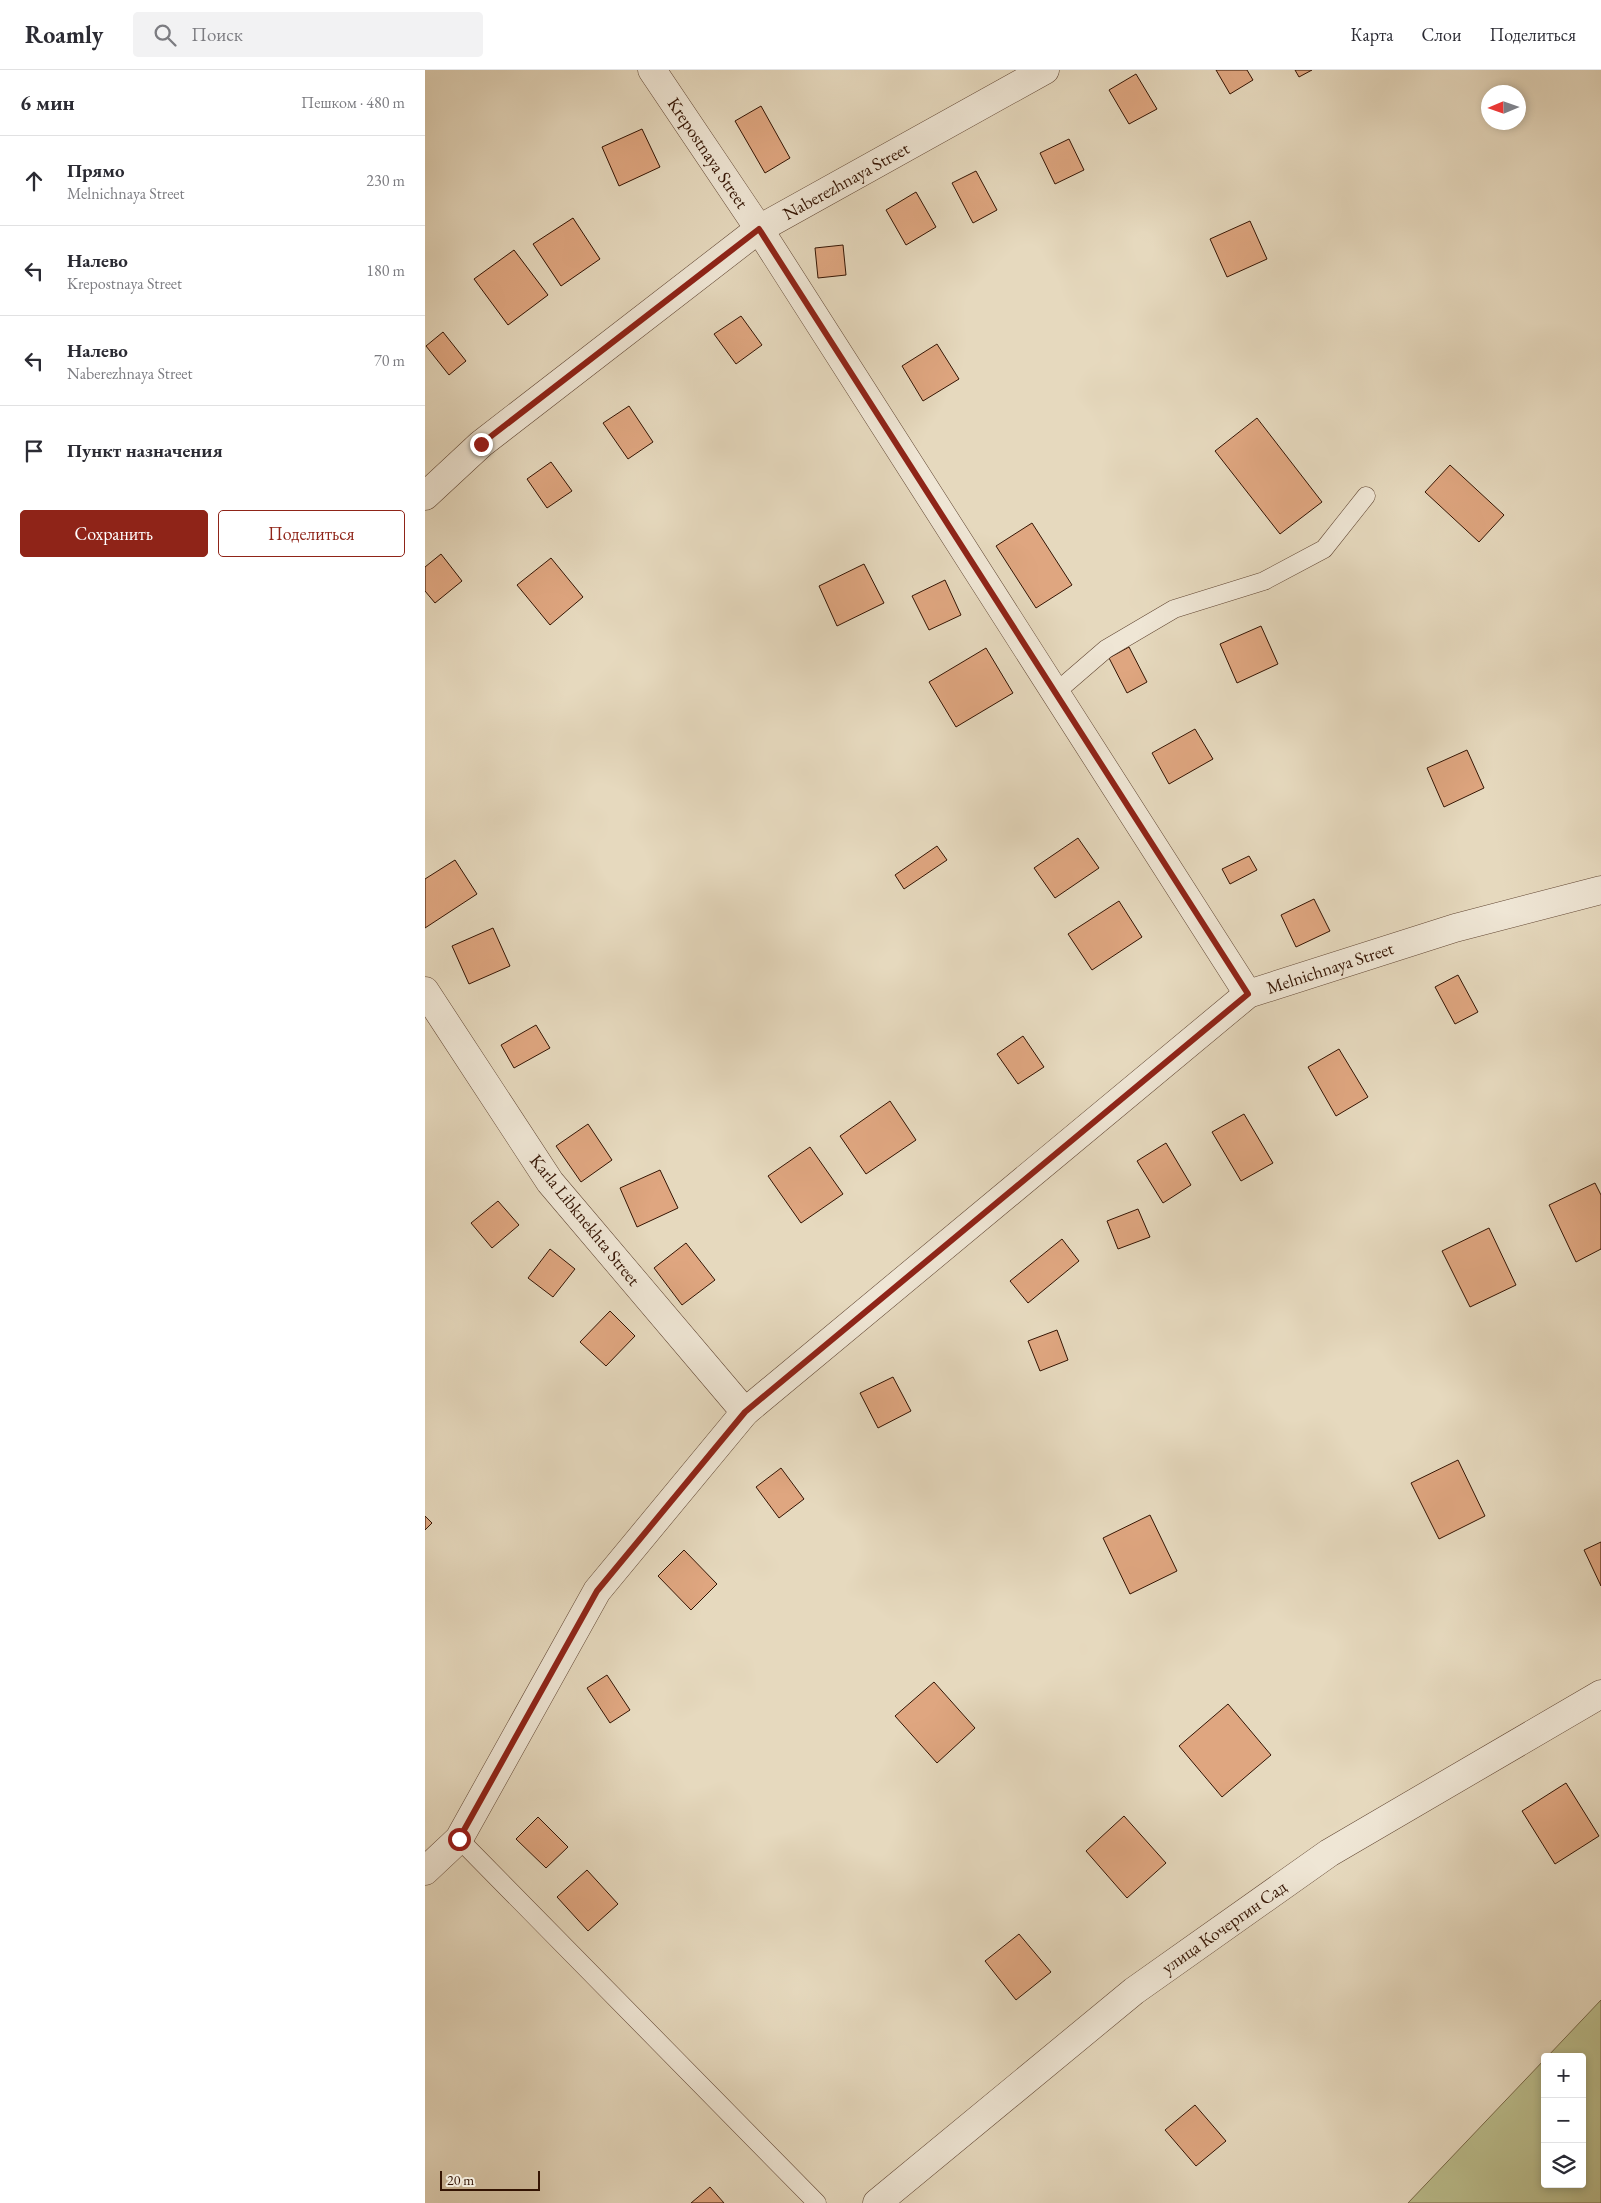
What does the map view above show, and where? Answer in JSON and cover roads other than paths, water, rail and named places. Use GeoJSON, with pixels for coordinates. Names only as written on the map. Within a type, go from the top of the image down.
{"type":"FeatureCollection","features":[{"type":"Feature","properties":{"kind":"street","name":"Krepostnaya Street"},"geometry":{"type":"LineString","coordinates":[[652,70],[759,229],[1248,994]]}},
{"type":"Feature","properties":{"kind":"street","name":"Naberezhnaya Street"},"geometry":{"type":"LineString","coordinates":[[425,496],[481,444],[759,229],[1045,70]]}},
{"type":"Feature","properties":{"kind":"street","name":"Melnichnaya Street"},"geometry":{"type":"LineString","coordinates":[[425,1872],[459,1839],[597,1591],[745,1412],[1248,994],[1455,928],[1601,890]]}},
{"type":"Feature","properties":{"kind":"street","name":"Karla Libknekhta Street"},"geometry":{"type":"LineString","coordinates":[[425,991],[550,1182],[745,1412]]}},
{"type":"Feature","properties":{"kind":"street","name":"улица Кочергин Сад"},"geometry":{"type":"LineString","coordinates":[[877,2203],[1135,1991],[1329,1853],[1601,1694]]}},
{"type":"Feature","properties":{"kind":"lane"},"geometry":{"type":"LineString","coordinates":[[1055,693],[1106,649],[1174,609],[1264,581],[1324,549],[1366,496]]}},
{"type":"Feature","properties":{"kind":"lane"},"geometry":{"type":"LineString","coordinates":[[459,1839],[817,2203]]}}]}
